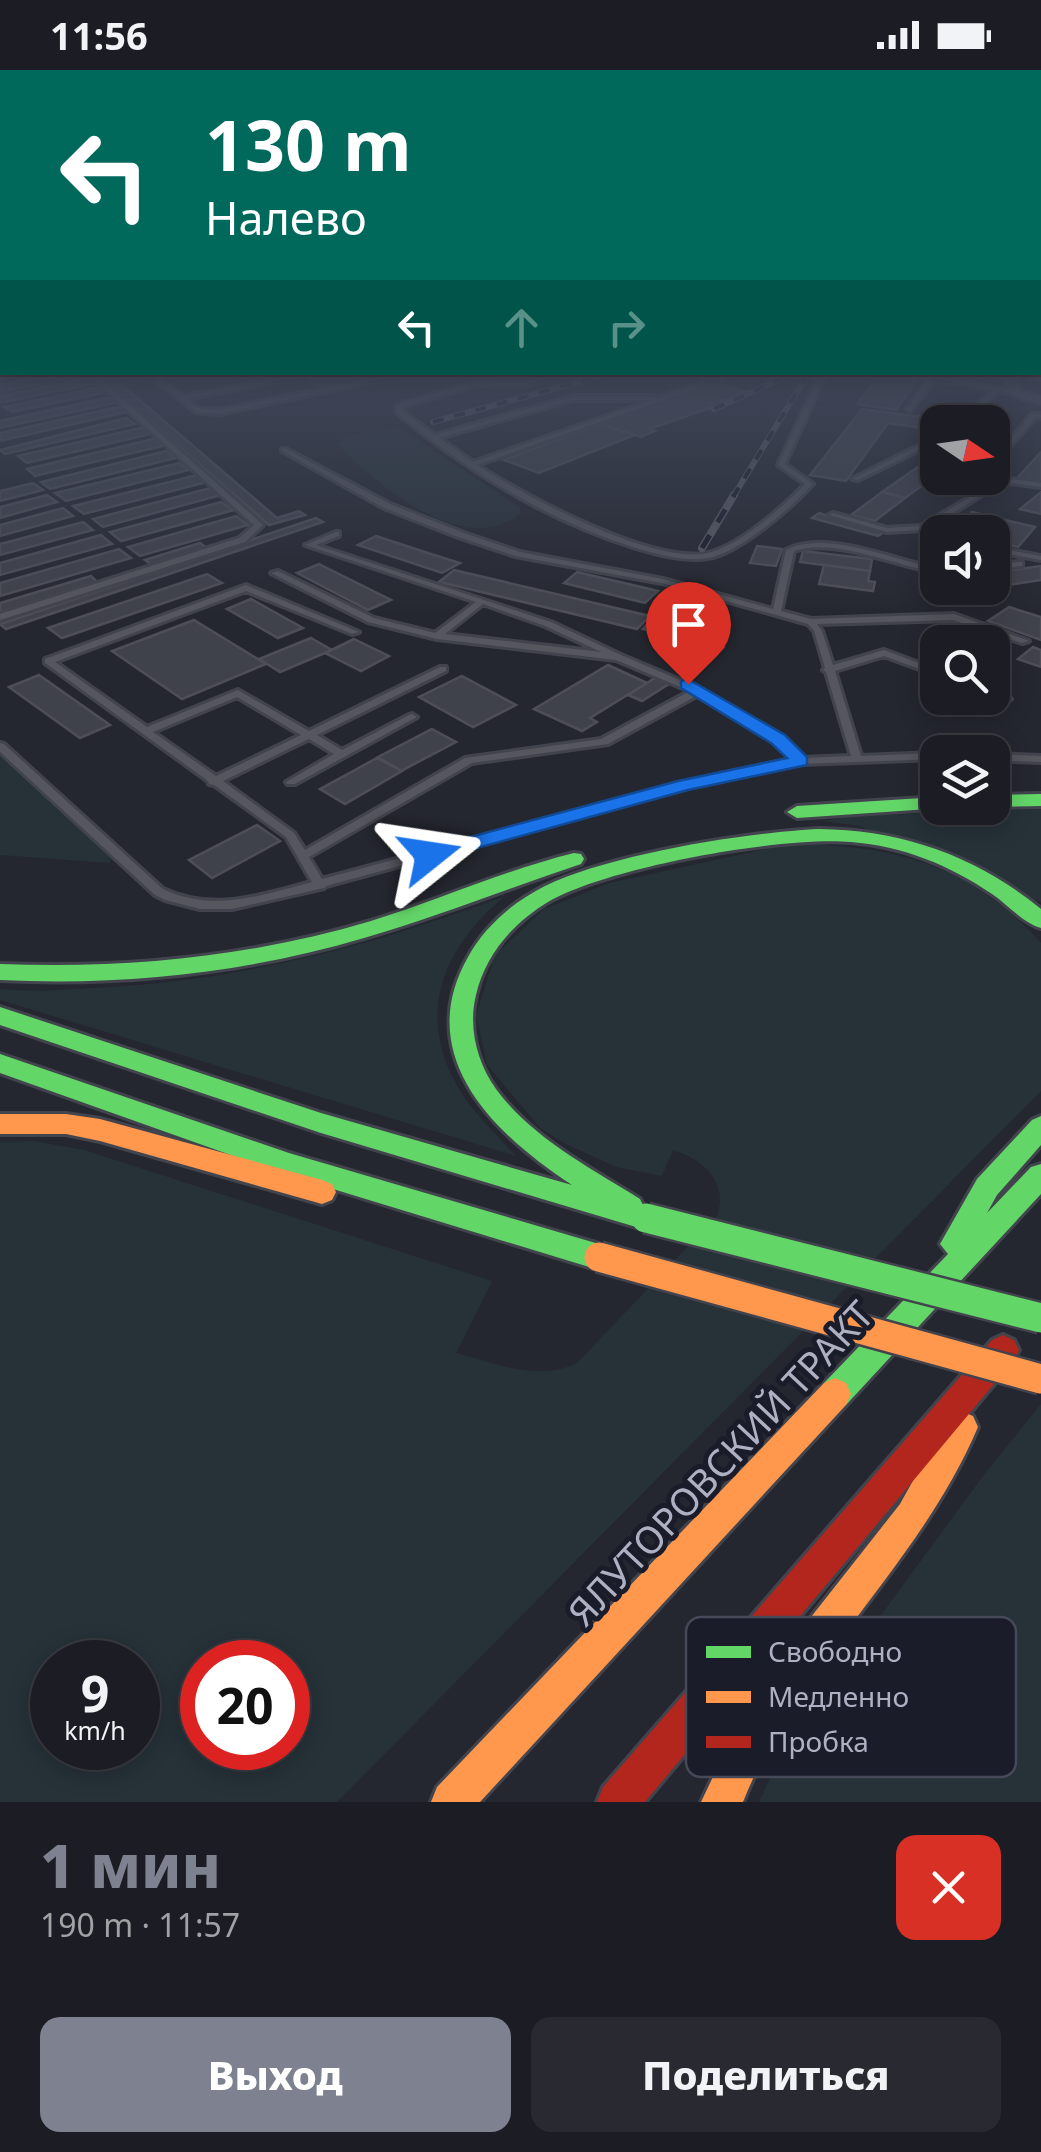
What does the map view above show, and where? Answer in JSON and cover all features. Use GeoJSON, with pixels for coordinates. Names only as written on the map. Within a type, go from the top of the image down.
{"type":"FeatureCollection","features":[{"type":"Feature","properties":{"kind":"main road"},"geometry":{"type":"LineString","coordinates":[[1010,801],[1041,800]]}},
{"type":"Feature","properties":{"kind":"main road"},"geometry":{"type":"LineString","coordinates":[[770,815],[920,804]]}},
{"type":"Feature","properties":{"kind":"main road"},"geometry":{"type":"LineString","coordinates":[[646,1218],[514,1125],[474,1074],[460,1016],[462,989],[482,946],[524,907],[566,885],[596,875],[729,844],[786,835],[844,834],[877,838],[939,856],[996,884],[1041,920]]}},
{"type":"Feature","properties":{"kind":"main road"},"geometry":{"type":"LineString","coordinates":[[0,972],[55,978],[124,976],[203,969],[281,954],[408,917],[542,869],[663,835]]}},
{"type":"Feature","properties":{"kind":"main road"},"geometry":{"type":"LineString","coordinates":[[0,1016],[295,1116],[646,1218],[1041,1318]]}},
{"type":"Feature","properties":{"kind":"main road"},"geometry":{"type":"LineString","coordinates":[[0,1063],[288,1164],[589,1255],[1041,1379]]}},
{"type":"Feature","properties":{"kind":"main road"},"geometry":{"type":"LineString","coordinates":[[0,1124],[66,1124],[148,1141],[268,1179],[589,1255]]}},
{"type":"Feature","properties":{"kind":"main road"},"geometry":{"type":"LineString","coordinates":[[924,1299],[986,1187],[1041,1127]]}},
{"type":"Feature","properties":{"kind":"main road","name":"ЯЛУТОРОВСКИЙ ТРАКТ"},"geometry":{"type":"LineString","coordinates":[[452,1802],[1041,1175]]}},
{"type":"Feature","properties":{"kind":"main road"},"geometry":{"type":"LineString","coordinates":[[776,1617],[1041,1304]]}},
{"type":"Feature","properties":{"kind":"main road"},"geometry":{"type":"LineString","coordinates":[[837,1617],[908,1523],[1004,1349]]}},
{"type":"Feature","properties":{"kind":"main road"},"geometry":{"type":"LineString","coordinates":[[434,1802],[529,1719]]}},
{"type":"Feature","properties":{"kind":"main road"},"geometry":{"type":"LineString","coordinates":[[618,1802],[686,1722]]}},
{"type":"Feature","properties":{"kind":"main road"},"geometry":{"type":"LineString","coordinates":[[722,1802],[731,1777]]}},
{"type":"Feature","properties":{"kind":"lane"},"geometry":{"type":"LineString","coordinates":[[0,617],[242,540],[259,525],[177,452]]}},
{"type":"Feature","properties":{"kind":"lane"},"geometry":{"type":"LineString","coordinates":[[287,452],[387,506],[480,542],[550,561],[644,577],[811,622],[954,617],[1025,641]]}},
{"type":"Feature","properties":{"kind":"lane"},"geometry":{"type":"LineString","coordinates":[[453,452],[512,493],[603,534],[681,555],[711,556],[792,503],[809,484],[781,465],[787,452]]}},
{"type":"Feature","properties":{"kind":"lane"},"geometry":{"type":"LineString","coordinates":[[472,465],[510,452]]}},
{"type":"Feature","properties":{"kind":"lane"},"geometry":{"type":"LineString","coordinates":[[856,479],[910,452]]}},
{"type":"Feature","properties":{"kind":"lane"},"geometry":{"type":"LineString","coordinates":[[1010,481],[1041,485]]}},
{"type":"Feature","properties":{"kind":"lane"},"geometry":{"type":"LineString","coordinates":[[944,515],[977,495]]}},
{"type":"Feature","properties":{"kind":"lane"},"geometry":{"type":"LineString","coordinates":[[833,515],[887,530],[920,528]]}},
{"type":"Feature","properties":{"kind":"lane"},"geometry":{"type":"LineString","coordinates":[[336,534],[309,545],[548,624],[698,691],[778,739],[800,761]]}},
{"type":"Feature","properties":{"kind":"lane"},"geometry":{"type":"LineString","coordinates":[[777,612],[790,550],[799,545],[848,550],[920,567]]}},
{"type":"Feature","properties":{"kind":"lane"},"geometry":{"type":"LineString","coordinates":[[1010,552],[1041,558]]}},
{"type":"Feature","properties":{"kind":"lane"},"geometry":{"type":"LineString","coordinates":[[1010,565],[1020,564]]}},
{"type":"Feature","properties":{"kind":"lane"},"geometry":{"type":"LineString","coordinates":[[274,574],[371,620],[437,636],[618,658]]}},
{"type":"Feature","properties":{"kind":"lane"},"geometry":{"type":"LineString","coordinates":[[320,885],[290,836],[48,661],[246,588],[354,632]]}},
{"type":"Feature","properties":{"kind":"lane"},"geometry":{"type":"LineString","coordinates":[[437,636],[482,601]]}},
{"type":"Feature","properties":{"kind":"lane"},"geometry":{"type":"LineString","coordinates":[[811,622],[818,631],[856,756]]}},
{"type":"Feature","properties":{"kind":"lane"},"geometry":{"type":"LineString","coordinates":[[828,670],[884,652],[920,666]]}},
{"type":"Feature","properties":{"kind":"lane"},"geometry":{"type":"LineString","coordinates":[[214,782],[443,669]]}},
{"type":"Feature","properties":{"kind":"lane"},"geometry":{"type":"LineString","coordinates":[[304,855],[469,760],[604,742],[698,691]]}},
{"type":"Feature","properties":{"kind":"lane"},"geometry":{"type":"LineString","coordinates":[[146,732],[238,693],[342,754]]}},
{"type":"Feature","properties":{"kind":"lane"},"geometry":{"type":"LineString","coordinates":[[292,782],[412,717]]}},
{"type":"Feature","properties":{"kind":"lane"},"geometry":{"type":"LineString","coordinates":[[0,746],[159,892],[179,903],[201,907],[243,904],[320,885],[685,785],[800,761],[920,756]]}},
{"type":"Feature","properties":{"kind":"lane"},"geometry":{"type":"LineString","coordinates":[[1010,757],[1041,759]]}},
{"type":"Feature","properties":{"kind":"shaded area"},"geometry":{"type":"Polygon","coordinates":[[[345,452],[435,452],[520,508],[520,514],[497,526],[473,528],[447,522],[422,511],[375,479],[345,452]]]}},
{"type":"Feature","properties":{"kind":"shaded area"},"geometry":{"type":"Polygon","coordinates":[[[0,756],[112,859],[109,863],[0,855],[0,756]]]}},
{"type":"Feature","properties":{"kind":"shaded area"},"geometry":{"type":"Polygon","coordinates":[[[1041,809],[1041,902],[859,826],[823,821],[920,814],[920,825],[1010,825],[1010,810],[1041,809]]]}},
{"type":"Feature","properties":{"kind":"shaded area"},"geometry":{"type":"Polygon","coordinates":[[[789,844],[862,849],[927,864],[986,894],[1041,943],[1041,1091],[337,1802],[0,1802],[0,1142],[34,1141],[84,1150],[492,1281],[456,1353],[531,1371],[576,1364],[717,1216],[720,1204],[711,1174],[684,1154],[673,1150],[662,1176],[616,1167],[564,1143],[540,1128],[487,1065],[476,1015],[495,955],[544,909],[609,883],[789,844]]]}},
{"type":"Feature","properties":{"kind":"shaded area"},"geometry":{"type":"Polygon","coordinates":[[[505,896],[483,916],[451,961],[442,985],[439,1037],[461,1092],[516,1156],[0,1000],[0,989],[54,990],[160,983],[260,968],[408,930],[505,896]]]}},
{"type":"Feature","properties":{"kind":"shaded area"},"geometry":{"type":"Polygon","coordinates":[[[1041,1404],[1041,1802],[759,1802],[771,1777],[1016,1777],[1016,1617],[880,1617],[1041,1404]]]}},
{"type":"Feature","properties":{"kind":"building"},"geometry":{"type":"Polygon","coordinates":[[[36,452],[75,452],[27,463],[18,456],[36,452]]]}},
{"type":"Feature","properties":{"kind":"building"},"geometry":{"type":"Polygon","coordinates":[[[99,452],[138,452],[35,476],[27,469],[99,452]]]}},
{"type":"Feature","properties":{"kind":"building"},"geometry":{"type":"Polygon","coordinates":[[[163,452],[176,458],[50,489],[41,482],[163,452]]]}},
{"type":"Feature","properties":{"kind":"building"},"geometry":{"type":"Polygon","coordinates":[[[185,452],[200,452],[277,518],[299,511],[305,515],[269,525],[185,452]]]}},
{"type":"Feature","properties":{"kind":"building"},"geometry":{"type":"Polygon","coordinates":[[[526,452],[592,452],[539,473],[504,460],[526,452]]]}},
{"type":"Feature","properties":{"kind":"building"},"geometry":{"type":"Polygon","coordinates":[[[828,452],[867,452],[846,481],[810,475],[828,452]]]}},
{"type":"Feature","properties":{"kind":"building"},"geometry":{"type":"Polygon","coordinates":[[[1041,452],[1041,483],[1017,478],[1041,452]]]}},
{"type":"Feature","properties":{"kind":"building"},"geometry":{"type":"Polygon","coordinates":[[[179,463],[189,470],[66,501],[55,493],[179,463]]]}},
{"type":"Feature","properties":{"kind":"building"},"geometry":{"type":"Polygon","coordinates":[[[920,465],[920,487],[905,498],[882,492],[920,465]]]}},
{"type":"Feature","properties":{"kind":"building"},"geometry":{"type":"Polygon","coordinates":[[[197,475],[207,482],[84,514],[73,506],[197,475]]]}},
{"type":"Feature","properties":{"kind":"building"},"geometry":{"type":"Polygon","coordinates":[[[33,483],[43,490],[0,501],[0,491],[33,483]]]}},
{"type":"Feature","properties":{"kind":"building"},"geometry":{"type":"Polygon","coordinates":[[[210,488],[221,495],[103,527],[93,519],[210,488]]]}},
{"type":"Feature","properties":{"kind":"building"},"geometry":{"type":"Polygon","coordinates":[[[882,492],[905,498],[875,521],[851,515],[882,492]]]}},
{"type":"Feature","properties":{"kind":"building"},"geometry":{"type":"Polygon","coordinates":[[[1041,492],[1041,514],[1020,509],[1041,492]]]}},
{"type":"Feature","properties":{"kind":"building"},"geometry":{"type":"Polygon","coordinates":[[[47,495],[57,502],[0,518],[0,507],[47,495]]]}},
{"type":"Feature","properties":{"kind":"building"},"geometry":{"type":"Polygon","coordinates":[[[221,502],[234,510],[121,541],[110,532],[221,502]]]}},
{"type":"Feature","properties":{"kind":"building"},"geometry":{"type":"Polygon","coordinates":[[[63,508],[73,516],[0,536],[0,525],[63,508]]]}},
{"type":"Feature","properties":{"kind":"building"},"geometry":{"type":"Polygon","coordinates":[[[819,513],[884,532],[878,536],[812,518],[819,513]]]}},
{"type":"Feature","properties":{"kind":"building"},"geometry":{"type":"Polygon","coordinates":[[[236,516],[248,525],[140,556],[128,547],[236,516]]]}},
{"type":"Feature","properties":{"kind":"building"},"geometry":{"type":"Polygon","coordinates":[[[316,518],[323,522],[6,629],[0,624],[316,518]]]}},
{"type":"Feature","properties":{"kind":"building"},"geometry":{"type":"Polygon","coordinates":[[[1010,521],[1035,527],[1018,547],[1010,545],[1010,521]]]}},
{"type":"Feature","properties":{"kind":"building"},"geometry":{"type":"Polygon","coordinates":[[[83,522],[93,530],[0,555],[0,544],[83,522]]]}},
{"type":"Feature","properties":{"kind":"building"},"geometry":{"type":"Polygon","coordinates":[[[101,535],[112,544],[0,575],[0,563],[101,535]]]}},
{"type":"Feature","properties":{"kind":"building"},"geometry":{"type":"Polygon","coordinates":[[[376,536],[460,563],[442,573],[358,545],[376,536]]]}},
{"type":"Feature","properties":{"kind":"building"},"geometry":{"type":"Polygon","coordinates":[[[200,543],[208,549],[153,566],[145,560],[200,543]]]}},
{"type":"Feature","properties":{"kind":"building"},"geometry":{"type":"Polygon","coordinates":[[[757,546],[782,549],[776,566],[750,563],[757,546]]]}},
{"type":"Feature","properties":{"kind":"building"},"geometry":{"type":"Polygon","coordinates":[[[119,549],[131,558],[0,596],[0,583],[119,549]]]}},
{"type":"Feature","properties":{"kind":"building"},"geometry":{"type":"Polygon","coordinates":[[[803,551],[872,559],[870,571],[800,562],[803,551]]]}},
{"type":"Feature","properties":{"kind":"building"},"geometry":{"type":"Polygon","coordinates":[[[319,564],[391,600],[368,610],[297,573],[319,564]]]}},
{"type":"Feature","properties":{"kind":"building"},"geometry":{"type":"Polygon","coordinates":[[[824,565],[870,571],[868,581],[875,582],[873,591],[819,584],[824,565]]]}},
{"type":"Feature","properties":{"kind":"building"},"geometry":{"type":"Polygon","coordinates":[[[1041,566],[1041,580],[1010,585],[1010,570],[1041,566]]]}},
{"type":"Feature","properties":{"kind":"building"},"geometry":{"type":"Polygon","coordinates":[[[454,570],[650,616],[637,629],[439,582],[454,570]]]}},
{"type":"Feature","properties":{"kind":"building"},"geometry":{"type":"Polygon","coordinates":[[[577,572],[658,591],[645,603],[564,583],[577,572]]]}},
{"type":"Feature","properties":{"kind":"building"},"geometry":{"type":"Polygon","coordinates":[[[207,574],[222,583],[62,638],[48,628],[207,574]]]}},
{"type":"Feature","properties":{"kind":"building"},"geometry":{"type":"Polygon","coordinates":[[[91,576],[99,584],[0,613],[0,603],[91,576]]]}},
{"type":"Feature","properties":{"kind":"building"},"geometry":{"type":"Polygon","coordinates":[[[691,593],[720,600],[700,620],[670,612],[691,593]]]}},
{"type":"Feature","properties":{"kind":"building"},"geometry":{"type":"Polygon","coordinates":[[[251,599],[303,628],[278,638],[227,609],[251,599]]]}},
{"type":"Feature","properties":{"kind":"building"},"geometry":{"type":"Polygon","coordinates":[[[1009,607],[1041,617],[1041,640],[1010,629],[1010,625],[988,621],[1009,607]]]}},
{"type":"Feature","properties":{"kind":"building"},"geometry":{"type":"Polygon","coordinates":[[[653,617],[705,628],[695,641],[643,629],[653,617]]]}},
{"type":"Feature","properties":{"kind":"building"},"geometry":{"type":"Polygon","coordinates":[[[194,620],[266,664],[182,699],[112,651],[194,620]]]}},
{"type":"Feature","properties":{"kind":"building"},"geometry":{"type":"Polygon","coordinates":[[[705,636],[725,642],[719,647],[723,648],[704,665],[680,658],[705,636]]]}},
{"type":"Feature","properties":{"kind":"building"},"geometry":{"type":"Polygon","coordinates":[[[311,638],[332,650],[280,672],[259,659],[311,638]]]}},
{"type":"Feature","properties":{"kind":"building"},"geometry":{"type":"Polygon","coordinates":[[[354,639],[389,656],[361,671],[325,653],[354,639]]]}},
{"type":"Feature","properties":{"kind":"building"},"geometry":{"type":"Polygon","coordinates":[[[1033,647],[1041,650],[1041,667],[1018,659],[1033,647]]]}},
{"type":"Feature","properties":{"kind":"building"},"geometry":{"type":"Polygon","coordinates":[[[608,665],[647,683],[590,718],[597,722],[582,731],[534,709],[608,665]]]}},
{"type":"Feature","properties":{"kind":"building"},"geometry":{"type":"Polygon","coordinates":[[[39,675],[110,725],[80,738],[9,687],[39,675]]]}},
{"type":"Feature","properties":{"kind":"building"},"geometry":{"type":"Polygon","coordinates":[[[462,676],[516,705],[473,727],[419,697],[462,676]]]}},
{"type":"Feature","properties":{"kind":"building"},"geometry":{"type":"Polygon","coordinates":[[[655,678],[669,684],[642,701],[628,695],[655,678]]]}},
{"type":"Feature","properties":{"kind":"building"},"geometry":{"type":"Polygon","coordinates":[[[432,729],[456,742],[401,771],[378,757],[432,729]]]}},
{"type":"Feature","properties":{"kind":"building"},"geometry":{"type":"Polygon","coordinates":[[[377,758],[402,771],[345,804],[320,789],[377,758]]]}},
{"type":"Feature","properties":{"kind":"building"},"geometry":{"type":"Polygon","coordinates":[[[257,825],[280,841],[212,878],[189,860],[257,825]]]}},
{"type":"Feature","properties":{"kind":"railway"},"geometry":{"type":"LineString","coordinates":[[733,497],[760,452]]}},
{"type":"Feature","properties":{"kind":"railway"},"geometry":{"type":"LineString","coordinates":[[702,548],[734,495]]}},
{"type":"Feature","properties":{"kind":"traffic: fast"},"geometry":{"type":"LineString","coordinates":[[1010,801],[1041,800]]}},
{"type":"Feature","properties":{"kind":"traffic: fast"},"geometry":{"type":"LineString","coordinates":[[797,812],[920,804]]}},
{"type":"Feature","properties":{"kind":"traffic: fast"},"geometry":{"type":"LineString","coordinates":[[630,1207],[517,1130],[487,1096],[469,1063],[461,1027],[466,986],[490,941],[526,906],[582,879],[656,861],[791,836],[846,835],[898,843],[942,858],[984,879],[1041,921]]}},
{"type":"Feature","properties":{"kind":"traffic: fast"},"geometry":{"type":"LineString","coordinates":[[0,972],[135,972],[268,954],[384,925],[574,859]]}},
{"type":"Feature","properties":{"kind":"traffic: fast"},"geometry":{"type":"LineString","coordinates":[[0,1016],[321,1123],[646,1218]]}},
{"type":"Feature","properties":{"kind":"traffic: fast"},"geometry":{"type":"LineString","coordinates":[[0,1063],[287,1164],[599,1257]]}},
{"type":"Feature","properties":{"kind":"traffic: fast"},"geometry":{"type":"LineString","coordinates":[[955,1244],[987,1187],[1041,1127]]}},
{"type":"Feature","properties":{"kind":"traffic: fast"},"geometry":{"type":"LineString","coordinates":[[835,1394],[1041,1175]]}},
{"type":"Feature","properties":{"kind":"traffic: fast"},"geometry":{"type":"LineString","coordinates":[[646,1218],[1041,1318]]}},
{"type":"Feature","properties":{"kind":"traffic: slow"},"geometry":{"type":"LineString","coordinates":[[0,1124],[66,1124],[100,1130],[322,1192]]}},
{"type":"Feature","properties":{"kind":"traffic: slow"},"geometry":{"type":"LineString","coordinates":[[599,1257],[1041,1379]]}},
{"type":"Feature","properties":{"kind":"traffic: slow"},"geometry":{"type":"LineString","coordinates":[[452,1802],[835,1394]]}},
{"type":"Feature","properties":{"kind":"traffic: slow"},"geometry":{"type":"LineString","coordinates":[[836,1617],[912,1516],[961,1427]]}},
{"type":"Feature","properties":{"kind":"traffic: slow"},"geometry":{"type":"LineString","coordinates":[[722,1802],[733,1777]]}},
{"type":"Feature","properties":{"kind":"traffic: jam"},"geometry":{"type":"LineString","coordinates":[[776,1617],[1003,1350]]}},
{"type":"Feature","properties":{"kind":"traffic: jam"},"geometry":{"type":"LineString","coordinates":[[618,1802],[686,1722]]}},
{"type":"Feature","properties":{"kind":"route"},"geometry":{"type":"LineString","coordinates":[[430,855],[685,785],[800,761],[778,739],[688,684]]}}]}
